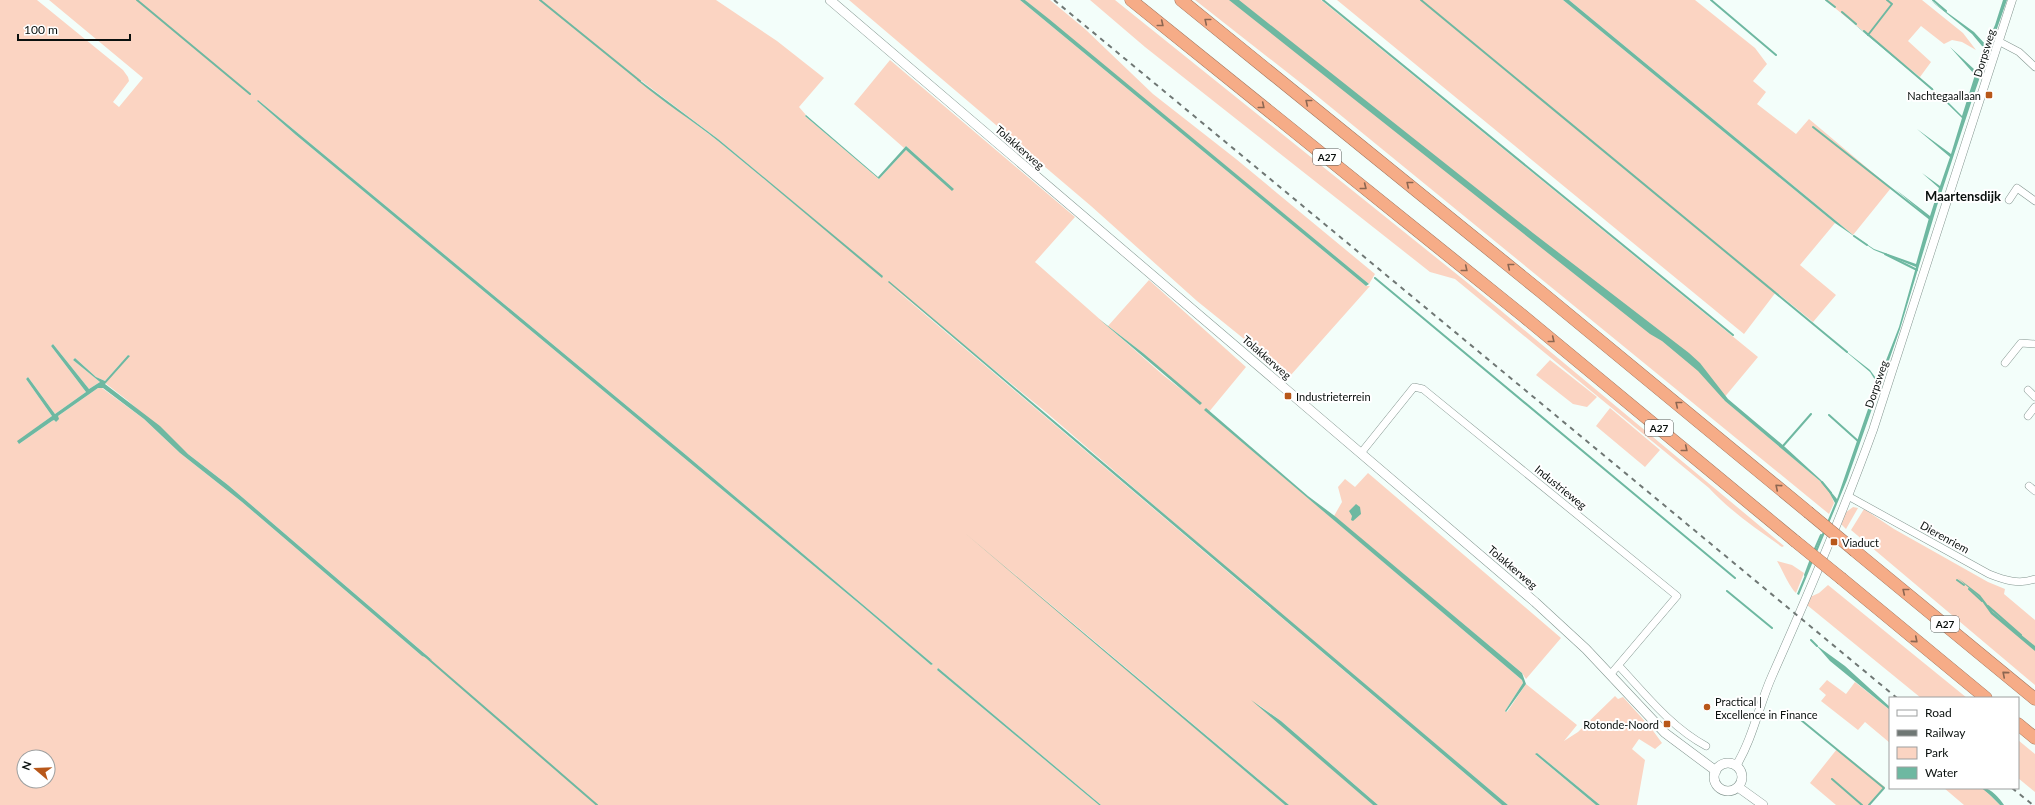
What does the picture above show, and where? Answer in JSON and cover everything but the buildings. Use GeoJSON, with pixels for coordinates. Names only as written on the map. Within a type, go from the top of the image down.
{"type":"FeatureCollection","features":[{"type":"Feature","properties":{"kind":"highway","name":"A27"},"geometry":{"type":"LineString","coordinates":[[1131,0],[1504,300],[1985,697]]}},
{"type":"Feature","properties":{"kind":"highway","name":"A27"},"geometry":{"type":"LineString","coordinates":[[1181,0],[1540,291],[2035,699]]}},
{"type":"Feature","properties":{"kind":"highway"},"geometry":{"type":"LineString","coordinates":[[2019,725],[2035,738]]}},
{"type":"Feature","properties":{"kind":"main road","name":"Tolakkerweg"},"geometry":{"type":"LineString","coordinates":[[830,0],[1535,602],[1610,675],[1669,737],[1716,771]]}},
{"type":"Feature","properties":{"kind":"main road"},"geometry":{"type":"LineString","coordinates":[[1726,764],[1736,766],[1742,776],[1741,783],[1733,790],[1722,790],[1716,784],[1716,771],[1719,766],[1726,764]]}},
{"type":"Feature","properties":{"kind":"main road"},"geometry":{"type":"LineString","coordinates":[[1738,787],[1763,805]]}},
{"type":"Feature","properties":{"kind":"street","name":"Dorpsweg"},"geometry":{"type":"LineString","coordinates":[[1736,766],[1744,754],[1761,704],[1848,496],[1896,361],[2000,42],[2012,0]]}},
{"type":"Feature","properties":{"kind":"street"},"geometry":{"type":"LineString","coordinates":[[2000,42],[2019,52],[2035,67]]}},
{"type":"Feature","properties":{"kind":"street"},"geometry":{"type":"LineString","coordinates":[[2008,200],[2017,188],[2035,201]]}},
{"type":"Feature","properties":{"kind":"street"},"geometry":{"type":"LineString","coordinates":[[2006,363],[2021,343],[2035,344]]}},
{"type":"Feature","properties":{"kind":"street","name":"Industrieweg"},"geometry":{"type":"LineString","coordinates":[[1361,453],[1414,387],[1423,389],[1677,596],[1610,675]]}},
{"type":"Feature","properties":{"kind":"street"},"geometry":{"type":"LineString","coordinates":[[2028,390],[2035,397]]}},
{"type":"Feature","properties":{"kind":"street"},"geometry":{"type":"LineString","coordinates":[[2028,416],[2035,407]]}},
{"type":"Feature","properties":{"kind":"street"},"geometry":{"type":"LineString","coordinates":[[2029,486],[2035,491]]}},
{"type":"Feature","properties":{"kind":"street","name":"Dierenriem"},"geometry":{"type":"LineString","coordinates":[[1848,496],[1989,574],[2005,581],[2024,582],[2035,579]]}},
{"type":"Feature","properties":{"kind":"street"},"geometry":{"type":"LineString","coordinates":[[1619,666],[1660,711],[1683,731],[1706,746]]}},
{"type":"Feature","properties":{"kind":"green space"},"geometry":{"type":"Polygon","coordinates":[[[0,0],[37,0],[123,70],[129,81],[113,102],[119,107],[143,78],[49,0],[716,0],[777,41],[824,78],[799,107],[806,115],[805,116],[879,179],[906,150],[954,189],[906,146],[904,148],[854,104],[890,60],[1075,217],[1035,262],[1163,375],[1201,405],[1143,353],[1108,326],[1149,280],[1246,367],[1208,413],[1522,680],[1523,683],[1505,711],[1507,712],[1526,684],[1577,725],[1564,741],[1578,732],[1615,696],[1618,699],[1623,697],[1651,728],[1662,743],[1655,749],[1639,739],[1632,749],[1645,760],[1637,805],[1600,805],[1537,753],[1536,755],[1596,805],[1508,805],[1221,563],[1047,413],[888,283],[1502,805],[1378,805],[1281,721],[1256,703],[1373,805],[1289,805],[998,560],[1285,805],[1101,805],[938,668],[937,670],[1099,805],[0,805],[0,0]],[[639,79],[638,80],[718,141],[883,277],[718,139],[639,79]],[[258,100],[257,101],[296,135],[931,665],[933,664],[686,455],[258,100]],[[53,344],[51,346],[86,392],[55,414],[28,377],[26,379],[52,416],[18,441],[19,444],[52,421],[54,420],[56,422],[58,416],[98,388],[102,388],[144,419],[180,453],[242,502],[422,656],[431,659],[228,485],[188,454],[127,400],[105,383],[129,356],[128,355],[105,381],[96,377],[75,358],[73,360],[100,382],[89,389],[53,344]]]}},
{"type":"Feature","properties":{"kind":"green space"},"geometry":{"type":"Polygon","coordinates":[[[849,0],[1020,0],[1366,286],[1370,286],[1290,376],[1197,301],[1091,206],[849,0]]]}},
{"type":"Feature","properties":{"kind":"green space"},"geometry":{"type":"Polygon","coordinates":[[[1025,0],[1050,0],[1085,29],[1153,94],[1236,159],[1375,274],[1369,284],[1025,0]]]}},
{"type":"Feature","properties":{"kind":"green space"},"geometry":{"type":"Polygon","coordinates":[[[1090,0],[1115,0],[1469,284],[1784,546],[1782,547],[1735,512],[1709,488],[1455,279],[1430,272],[1145,47],[1090,0]]]}},
{"type":"Feature","properties":{"kind":"green space"},"geometry":{"type":"Polygon","coordinates":[[[1195,0],[1321,0],[1758,357],[1723,399],[1820,481],[1830,492],[1834,503],[1829,514],[1311,91],[1195,0]]]}},
{"type":"Feature","properties":{"kind":"green space"},"geometry":{"type":"Polygon","coordinates":[[[1337,0],[1563,0],[1835,223],[1800,265],[1836,295],[1813,322],[1776,292],[1744,334],[1337,0]]]}},
{"type":"Feature","properties":{"kind":"green space"},"geometry":{"type":"Polygon","coordinates":[[[1569,0],[1695,0],[1755,48],[1767,64],[1753,81],[1766,92],[1757,104],[1796,134],[1809,119],[1891,188],[1853,235],[1569,0]]]}},
{"type":"Feature","properties":{"kind":"green space"},"geometry":{"type":"Polygon","coordinates":[[[1825,0],[1922,0],[1963,33],[1976,50],[1962,42],[1952,40],[1944,44],[1921,26],[1908,41],[1931,62],[1920,77],[1825,0]]]}},
{"type":"Feature","properties":{"kind":"green space"},"geometry":{"type":"Polygon","coordinates":[[[1550,360],[1597,397],[1587,407],[1573,404],[1536,375],[1550,360]]]}},
{"type":"Feature","properties":{"kind":"green space"},"geometry":{"type":"Polygon","coordinates":[[[1610,408],[1660,450],[1645,467],[1596,426],[1610,408]]]}},
{"type":"Feature","properties":{"kind":"green space"},"geometry":{"type":"Polygon","coordinates":[[[1368,473],[1561,638],[1526,679],[1522,673],[1334,516],[1342,502],[1338,487],[1345,479],[1355,487],[1368,473]]]}},
{"type":"Feature","properties":{"kind":"green space"},"geometry":{"type":"Polygon","coordinates":[[[1853,507],[1858,508],[1846,529],[1840,523],[1845,513],[1853,507]]]}},
{"type":"Feature","properties":{"kind":"green space"},"geometry":{"type":"Polygon","coordinates":[[[1864,509],[1894,529],[1988,582],[2005,589],[2004,594],[2035,620],[2035,685],[1851,530],[1864,509]]]}},
{"type":"Feature","properties":{"kind":"green space"},"geometry":{"type":"Polygon","coordinates":[[[1777,561],[1792,565],[1804,573],[1796,593],[1789,583],[1777,561]]]}},
{"type":"Feature","properties":{"kind":"green space"},"geometry":{"type":"Polygon","coordinates":[[[1828,585],[1966,697],[1920,697],[1807,605],[1810,597],[1819,593],[1828,585]]]}},
{"type":"Feature","properties":{"kind":"green space"},"geometry":{"type":"Polygon","coordinates":[[[1827,680],[1846,694],[1855,682],[1889,709],[1889,742],[1865,722],[1858,730],[1821,701],[1826,695],[1819,689],[1827,680]]]}},
{"type":"Feature","properties":{"kind":"green space"},"geometry":{"type":"Polygon","coordinates":[[[2019,741],[2035,754],[2035,792],[2019,779],[2019,741]]]}},
{"type":"Feature","properties":{"kind":"green space"},"geometry":{"type":"Polygon","coordinates":[[[1837,749],[1885,787],[1870,805],[1836,805],[1810,783],[1837,749]]]}},
{"type":"Feature","properties":{"kind":"green space"},"geometry":{"type":"Polygon","coordinates":[[[1945,789],[1984,789],[2000,805],[1964,805],[1945,789]]]}},
{"type":"Feature","properties":{"kind":"water"},"geometry":{"type":"Polygon","coordinates":[[[1020,0],[1025,0],[1049,19],[1369,284],[1366,286],[1020,0]]]}},
{"type":"Feature","properties":{"kind":"water"},"geometry":{"type":"Polygon","coordinates":[[[1229,0],[1239,0],[1533,233],[1689,353],[1700,363],[1728,399],[1785,447],[1821,480],[1837,499],[1877,383],[1870,372],[1838,345],[1870,370],[1878,381],[1899,327],[1916,267],[1874,250],[1835,223],[1563,0],[1569,0],[1853,235],[1874,249],[1916,264],[1929,218],[1895,189],[1930,216],[1939,188],[1922,173],[1940,186],[1950,157],[1917,129],[1951,154],[1962,118],[1922,81],[1852,22],[1946,100],[1962,116],[1975,75],[1950,47],[1975,70],[1981,62],[1985,47],[1982,46],[1972,34],[1930,0],[1974,32],[1986,45],[1995,25],[2003,0],[2007,0],[1937,206],[1900,329],[1847,480],[1799,595],[1797,594],[1835,503],[1829,492],[1820,481],[1725,401],[1698,371],[1662,341],[1650,334],[1229,0]]]}},
{"type":"Feature","properties":{"kind":"water"},"geometry":{"type":"Polygon","coordinates":[[[638,79],[718,139],[883,276],[882,278],[718,141],[647,88],[637,80],[638,79]]]}},
{"type":"Feature","properties":{"kind":"water"},"geometry":{"type":"Polygon","coordinates":[[[258,100],[686,455],[933,664],[931,665],[296,135],[257,101],[258,100]]]}},
{"type":"Feature","properties":{"kind":"water"},"geometry":{"type":"Polygon","coordinates":[[[806,115],[878,177],[906,146],[954,189],[952,191],[906,150],[879,179],[805,116],[806,115]]]}},
{"type":"Feature","properties":{"kind":"water"},"geometry":{"type":"Polygon","coordinates":[[[889,281],[1508,805],[1502,805],[888,282],[889,281]]]}},
{"type":"Feature","properties":{"kind":"water"},"geometry":{"type":"Polygon","coordinates":[[[1099,319],[1143,353],[1202,403],[1200,405],[1099,319]]]}},
{"type":"Feature","properties":{"kind":"water"},"geometry":{"type":"Polygon","coordinates":[[[53,344],[89,389],[100,382],[73,360],[75,358],[96,377],[105,381],[128,355],[130,356],[105,384],[160,426],[188,454],[228,485],[432,660],[422,656],[242,502],[180,453],[144,419],[103,388],[98,388],[58,416],[59,419],[56,422],[54,420],[52,421],[19,444],[17,441],[52,416],[26,379],[28,377],[55,414],[86,392],[51,346],[53,344]]]}},
{"type":"Feature","properties":{"kind":"water"},"geometry":{"type":"Polygon","coordinates":[[[1206,408],[1308,496],[1336,517],[1522,673],[1526,684],[1506,712],[1505,711],[1523,683],[1522,680],[1204,410],[1206,408]]]}},
{"type":"Feature","properties":{"kind":"water"},"geometry":{"type":"Polygon","coordinates":[[[1356,504],[1360,507],[1361,514],[1353,521],[1351,520],[1352,516],[1349,511],[1356,504]]]}},
{"type":"Feature","properties":{"kind":"water"},"geometry":{"type":"Polygon","coordinates":[[[966,534],[1289,805],[1285,805],[966,534]]]}},
{"type":"Feature","properties":{"kind":"water"},"geometry":{"type":"Polygon","coordinates":[[[1958,578],[1980,595],[1993,612],[2035,646],[2035,651],[1991,614],[1979,597],[1958,578]]]}},
{"type":"Feature","properties":{"kind":"water"},"geometry":{"type":"Polygon","coordinates":[[[1816,645],[1845,666],[1889,706],[1889,709],[1830,661],[1816,645]]]}},
{"type":"Feature","properties":{"kind":"water"},"geometry":{"type":"Polygon","coordinates":[[[938,668],[1101,805],[1099,805],[937,670],[938,668]]]}},
{"type":"Feature","properties":{"kind":"water"},"geometry":{"type":"Polygon","coordinates":[[[1251,700],[1281,721],[1378,805],[1373,805],[1251,700]]]}},
{"type":"Feature","properties":{"kind":"water"},"geometry":{"type":"Polygon","coordinates":[[[1537,753],[1600,805],[1596,805],[1535,754],[1537,753]]]}},
{"type":"Feature","properties":{"kind":"water"},"geometry":{"type":"Polygon","coordinates":[[[1984,789],[1988,789],[1998,797],[2004,805],[2000,805],[1984,789]]]}},
{"type":"Feature","properties":{"kind":"waterway"},"geometry":{"type":"LineString","coordinates":[[137,0],[250,94]]}},
{"type":"Feature","properties":{"kind":"waterway"},"geometry":{"type":"LineString","coordinates":[[540,0],[640,81]]}},
{"type":"Feature","properties":{"kind":"waterway"},"geometry":{"type":"LineString","coordinates":[[1323,0],[1733,335]]}},
{"type":"Feature","properties":{"kind":"waterway"},"geometry":{"type":"LineString","coordinates":[[1421,0],[1847,352]]}},
{"type":"Feature","properties":{"kind":"waterway"},"geometry":{"type":"LineString","coordinates":[[1711,0],[1776,55]]}},
{"type":"Feature","properties":{"kind":"waterway"},"geometry":{"type":"LineString","coordinates":[[1826,0],[1835,7]]}},
{"type":"Feature","properties":{"kind":"waterway"},"geometry":{"type":"LineString","coordinates":[[1868,35],[1892,4],[1887,0]]}},
{"type":"Feature","properties":{"kind":"waterway"},"geometry":{"type":"LineString","coordinates":[[1933,0],[1946,11]]}},
{"type":"Feature","properties":{"kind":"waterway"},"geometry":{"type":"LineString","coordinates":[[1842,12],[1856,24]]}},
{"type":"Feature","properties":{"kind":"waterway"},"geometry":{"type":"LineString","coordinates":[[1864,31],[1932,89]]}},
{"type":"Feature","properties":{"kind":"waterway"},"geometry":{"type":"LineString","coordinates":[[1813,127],[1930,219]]}},
{"type":"Feature","properties":{"kind":"waterway"},"geometry":{"type":"LineString","coordinates":[[1854,236],[1867,245]]}},
{"type":"Feature","properties":{"kind":"waterway"},"geometry":{"type":"LineString","coordinates":[[1885,254],[1917,270]]}},
{"type":"Feature","properties":{"kind":"waterway"},"geometry":{"type":"LineString","coordinates":[[1375,278],[1735,578]]}},
{"type":"Feature","properties":{"kind":"waterway"},"geometry":{"type":"LineString","coordinates":[[1783,446],[1811,414]]}},
{"type":"Feature","properties":{"kind":"waterway"},"geometry":{"type":"LineString","coordinates":[[1829,415],[1858,441]]}},
{"type":"Feature","properties":{"kind":"waterway"},"geometry":{"type":"LineString","coordinates":[[1822,482],[1831,493]]}},
{"type":"Feature","properties":{"kind":"waterway"},"geometry":{"type":"LineString","coordinates":[[1814,551],[1821,535]]}},
{"type":"Feature","properties":{"kind":"waterway"},"geometry":{"type":"LineString","coordinates":[[1805,575],[1811,559]]}},
{"type":"Feature","properties":{"kind":"waterway"},"geometry":{"type":"LineString","coordinates":[[1957,580],[1964,585]]}},
{"type":"Feature","properties":{"kind":"waterway"},"geometry":{"type":"LineString","coordinates":[[1969,589],[1982,601]]}},
{"type":"Feature","properties":{"kind":"waterway"},"geometry":{"type":"LineString","coordinates":[[1727,591],[1772,628]]}},
{"type":"Feature","properties":{"kind":"waterway"},"geometry":{"type":"LineString","coordinates":[[1988,606],[2021,635]]}},
{"type":"Feature","properties":{"kind":"waterway"},"geometry":{"type":"LineString","coordinates":[[1811,640],[1817,646]]}},
{"type":"Feature","properties":{"kind":"waterway"},"geometry":{"type":"LineString","coordinates":[[425,656],[597,805]]}},
{"type":"Feature","properties":{"kind":"waterway"},"geometry":{"type":"LineString","coordinates":[[1801,720],[1884,788],[1869,805]]}},
{"type":"Feature","properties":{"kind":"waterway"},"geometry":{"type":"LineString","coordinates":[[1832,779],[1862,805]]}},
{"type":"Feature","properties":{"kind":"waterway"},"geometry":{"type":"LineString","coordinates":[[1984,789],[1992,795]]}},
{"type":"Feature","properties":{"kind":"railway"},"geometry":{"type":"LineString","coordinates":[[1054,0],[1896,697]]}},
{"type":"Feature","properties":{"kind":"railway"},"geometry":{"type":"LineString","coordinates":[[2013,789],[2033,805]]}},
{"type":"Feature","properties":{"kind":"place","name":"Nachtegaallaan"},"geometry":{"type":"Point","coordinates":[1989,95]}},
{"type":"Feature","properties":{"kind":"place","name":"Industrieterrein"},"geometry":{"type":"Point","coordinates":[1288,396]}},
{"type":"Feature","properties":{"kind":"place","name":"Viaduct"},"geometry":{"type":"Point","coordinates":[1834,542]}},
{"type":"Feature","properties":{"kind":"place","name":"Practical | Excellence in Finance"},"geometry":{"type":"Point","coordinates":[1707,707]}},
{"type":"Feature","properties":{"kind":"place","name":"Rotonde-Noord"},"geometry":{"type":"Point","coordinates":[1667,724]}},
{"type":"Feature","properties":{"kind":"district","name":"Maartensdijk"},"geometry":{"type":"Point","coordinates":[1963,196]}}]}
